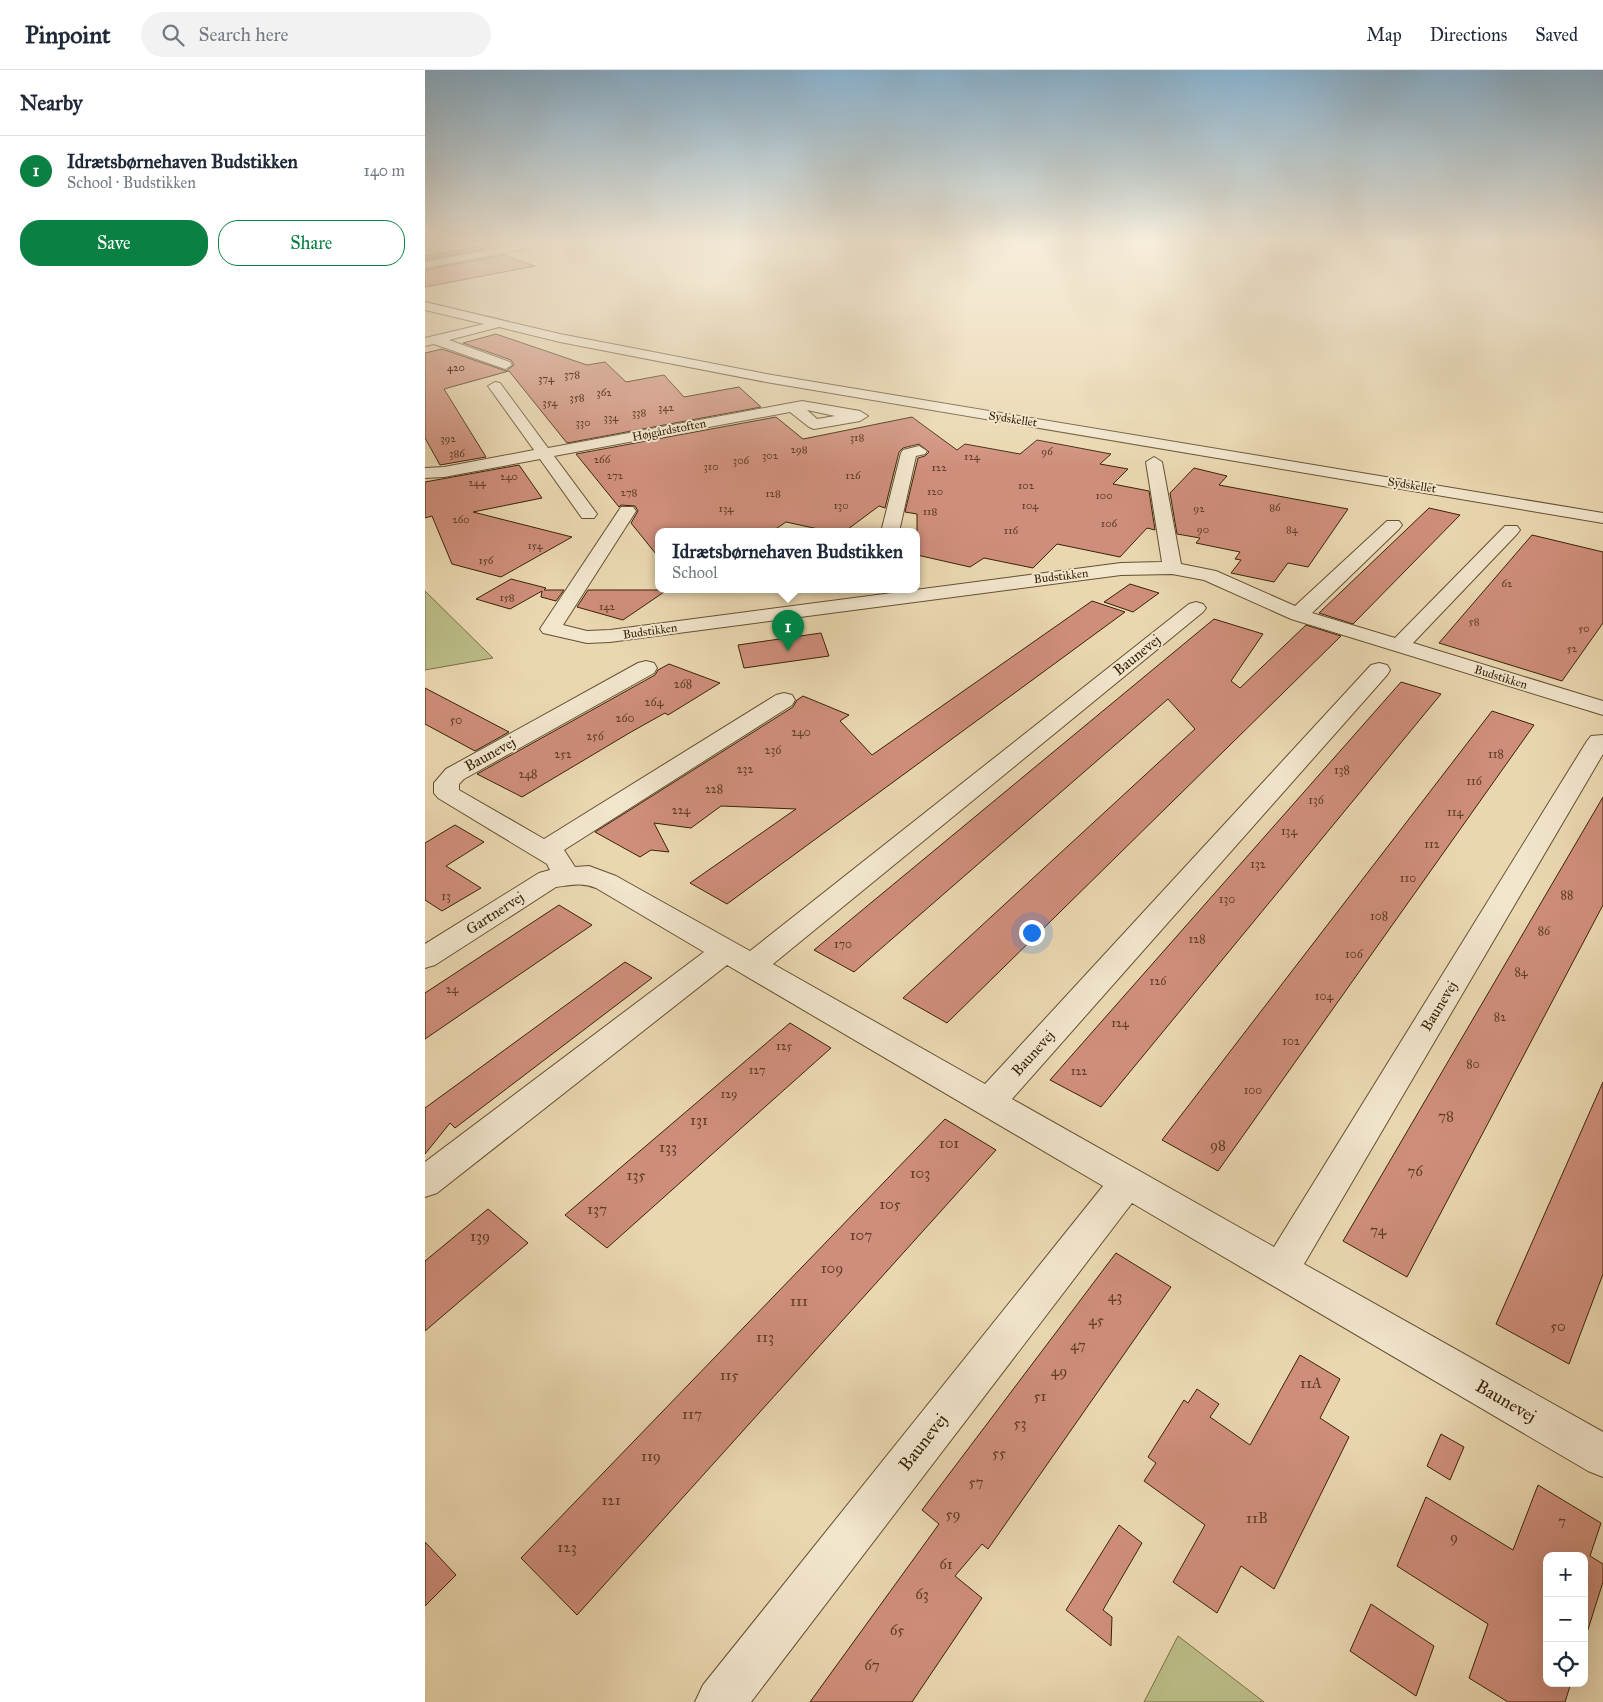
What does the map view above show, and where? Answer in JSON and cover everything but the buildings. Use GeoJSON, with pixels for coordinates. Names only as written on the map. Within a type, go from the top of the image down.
{"type":"FeatureCollection","features":[{"type":"Feature","properties":{"kind":"street","name":"Sydskellet"},"geometry":{"type":"LineString","coordinates":[[467,316],[766,378],[1603,518]]}},
{"type":"Feature","properties":{"kind":"street"},"geometry":{"type":"LineString","coordinates":[[431,341],[499,324]]}},
{"type":"Feature","properties":{"kind":"street"},"geometry":{"type":"LineString","coordinates":[[431,341],[505,365]]}},
{"type":"Feature","properties":{"kind":"street"},"geometry":{"type":"LineString","coordinates":[[495,386],[588,514]]}},
{"type":"Feature","properties":{"kind":"street","name":"Højgårdstoften"},"geometry":{"type":"LineString","coordinates":[[425,473],[444,472],[793,407]]}},
{"type":"Feature","properties":{"kind":"street"},"geometry":{"type":"LineString","coordinates":[[892,528],[914,452]]}},
{"type":"Feature","properties":{"kind":"street"},"geometry":{"type":"LineString","coordinates":[[1154,462],[1172,568]]}},
{"type":"Feature","properties":{"kind":"street","name":"Budstikken"},"geometry":{"type":"LineString","coordinates":[[627,511],[549,629],[587,637],[610,636],[888,594]]}},
{"type":"Feature","properties":{"kind":"street"},"geometry":{"type":"LineString","coordinates":[[1298,615],[1393,524]]}},
{"type":"Feature","properties":{"kind":"street"},"geometry":{"type":"LineString","coordinates":[[1399,646],[1511,530]]}},
{"type":"Feature","properties":{"kind":"street","name":"Budstikken"},"geometry":{"type":"LineString","coordinates":[[920,591],[1121,569],[1172,568],[1215,577],[1298,615],[1603,708]]}},
{"type":"Feature","properties":{"kind":"street","name":"Baunevej"},"geometry":{"type":"LineString","coordinates":[[738,958],[1196,608]]}},
{"type":"Feature","properties":{"kind":"street","name":"Baunevej"},"geometry":{"type":"LineString","coordinates":[[646,668],[455,774],[446,783],[447,793],[557,862],[606,882],[1603,1456]]}},
{"type":"Feature","properties":{"kind":"street","name":"Baunevej"},"geometry":{"type":"LineString","coordinates":[[989,1102],[1379,670]]}},
{"type":"Feature","properties":{"kind":"street"},"geometry":{"type":"LineString","coordinates":[[557,862],[784,700]]}},
{"type":"Feature","properties":{"kind":"street","name":"Baunevej"},"geometry":{"type":"LineString","coordinates":[[1280,1271],[1599,741]]}},
{"type":"Feature","properties":{"kind":"street","name":"Gartnervej"},"geometry":{"type":"LineString","coordinates":[[425,958],[541,883],[557,862]]}},
{"type":"Feature","properties":{"kind":"street"},"geometry":{"type":"LineString","coordinates":[[425,1182],[738,958]]}},
{"type":"Feature","properties":{"kind":"street","name":"Baunevej"},"geometry":{"type":"LineString","coordinates":[[720,1702],[1127,1182]]}},
{"type":"Feature","properties":{"kind":"green space"},"geometry":{"type":"Polygon","coordinates":[[[425,591],[493,658],[425,670],[425,591]]]}},
{"type":"Feature","properties":{"kind":"green space"},"geometry":{"type":"Polygon","coordinates":[[[1178,1636],[1264,1702],[1144,1702],[1178,1636]]]}},
{"type":"Feature","properties":{"kind":"place","name":"Idrætsbørnehaven Budstikken"},"geometry":{"type":"Point","coordinates":[788,651]}}]}
